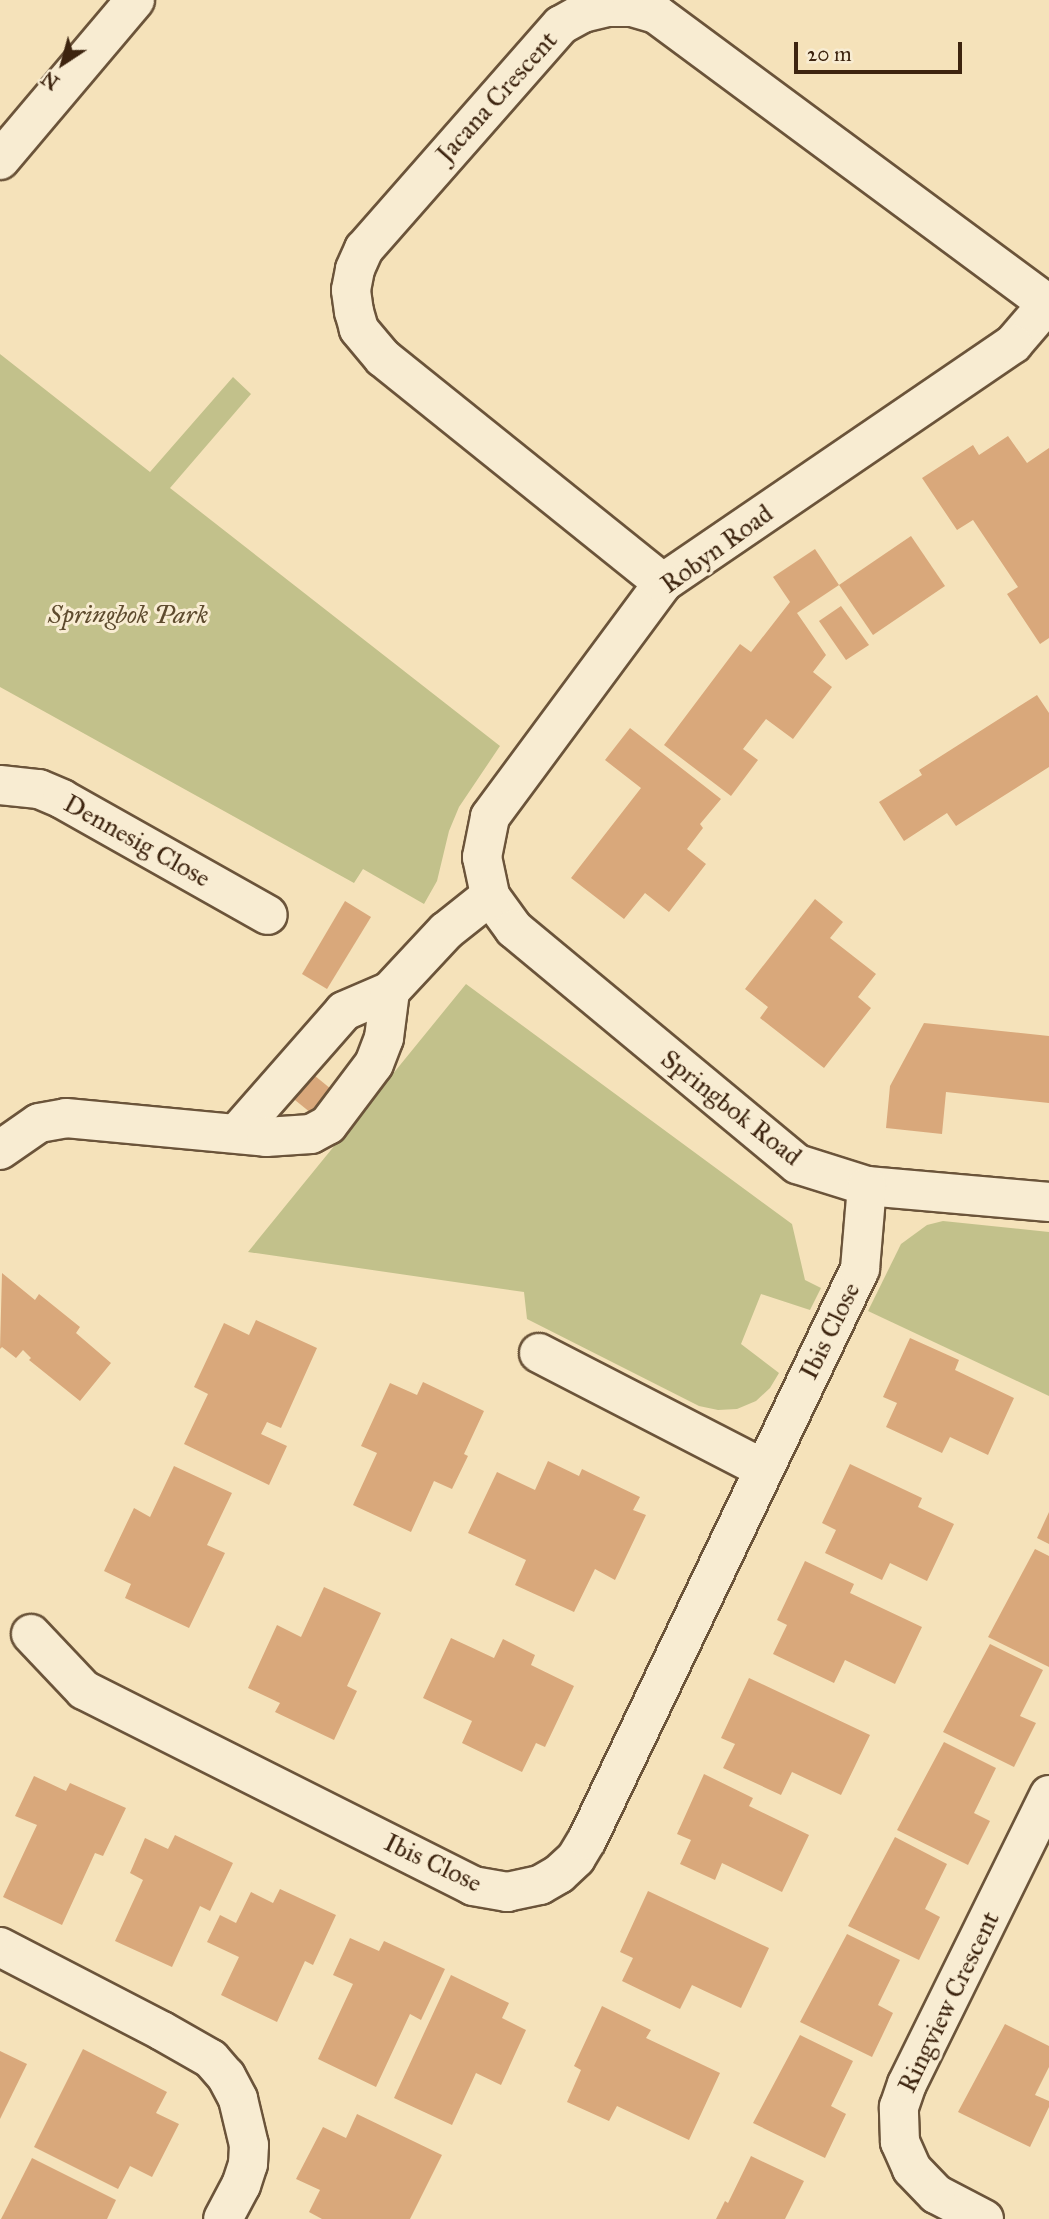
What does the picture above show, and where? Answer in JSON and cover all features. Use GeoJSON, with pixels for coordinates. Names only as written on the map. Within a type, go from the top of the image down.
{"type":"FeatureCollection","features":[{"type":"Feature","properties":{"kind":"street"},"geometry":{"type":"LineString","coordinates":[[0,160],[135,0]]}},
{"type":"Feature","properties":{"kind":"street","name":"Jacana Crescent"},"geometry":{"type":"LineString","coordinates":[[663,583],[383,358],[359,329],[354,312],[351,290],[355,269],[364,248],[561,25],[583,13],[607,7],[632,7],[656,14],[1048,303]]}},
{"type":"Feature","properties":{"kind":"street","name":"Robyn Road"},"geometry":{"type":"LineString","coordinates":[[487,887],[484,836],[490,817],[663,583],[1013,344],[1048,303]]}},
{"type":"Feature","properties":{"kind":"street","name":"Dennesig Close"},"geometry":{"type":"LineString","coordinates":[[0,785],[39,789],[62,799],[268,915]]}},
{"type":"Feature","properties":{"kind":"street"},"geometry":{"type":"LineString","coordinates":[[237,1133],[344,1010],[390,991],[487,887]]}},
{"type":"Feature","properties":{"kind":"street","name":"Springbok Road"},"geometry":{"type":"LineString","coordinates":[[487,887],[514,929],[797,1164],[867,1186],[1049,1202]]}},
{"type":"Feature","properties":{"kind":"street"},"geometry":{"type":"LineString","coordinates":[[0,1150],[38,1123],[66,1118],[237,1133],[289,1136],[311,1134],[328,1125],[374,1064],[384,1038],[390,991]]}},
{"type":"Feature","properties":{"kind":"street","name":"Ibis Close"},"geometry":{"type":"LineString","coordinates":[[32,1634],[85,1690],[473,1886],[489,1891],[524,1890],[559,1874],[576,1858],[587,1840],[860,1269],[867,1186]]}},
{"type":"Feature","properties":{"kind":"street"},"geometry":{"type":"LineString","coordinates":[[539,1353],[764,1469]]}},
{"type":"Feature","properties":{"kind":"street","name":"Ringview Crescent"},"geometry":{"type":"LineString","coordinates":[[984,2219],[936,2194],[912,2169],[900,2143],[899,2107],[907,2084],[1049,1796]]}},
{"type":"Feature","properties":{"kind":"street"},"geometry":{"type":"LineString","coordinates":[[0,1947],[162,2031],[211,2059],[226,2076],[238,2099],[249,2145],[248,2164],[241,2185],[223,2219]]}},
{"type":"Feature","properties":{"kind":"green space","name":"Springbok Park"},"geometry":{"type":"Polygon","coordinates":[[[0,354],[150,472],[233,377],[251,394],[170,488],[500,746],[459,807],[449,831],[437,881],[424,904],[363,869],[354,883],[0,687],[0,354]]]}},
{"type":"Feature","properties":{"kind":"green space"},"geometry":{"type":"Polygon","coordinates":[[[466,984],[792,1224],[805,1280],[821,1288],[810,1310],[761,1294],[741,1344],[779,1373],[770,1388],[756,1401],[737,1409],[718,1410],[699,1406],[527,1319],[524,1292],[248,1252],[466,984]]]}},
{"type":"Feature","properties":{"kind":"green space"},"geometry":{"type":"Polygon","coordinates":[[[943,1221],[1049,1232],[1049,1396],[868,1311],[901,1244],[927,1225],[943,1221]]]}},
{"type":"Feature","properties":{"kind":"building"},"geometry":{"type":"Polygon","coordinates":[[[1008,436],[1027,463],[1049,448],[1049,638],[1040,644],[1007,594],[1018,587],[973,520],[957,530],[922,478],[973,445],[979,455],[1008,436]]]}},
{"type":"Feature","properties":{"kind":"building"},"geometry":{"type":"Polygon","coordinates":[[[911,536],[945,586],[873,635],[839,585],[911,536]]]}},
{"type":"Feature","properties":{"kind":"building"},"geometry":{"type":"Polygon","coordinates":[[[815,549],[839,585],[797,613],[826,655],[813,672],[832,687],[793,739],[766,719],[743,749],[758,760],[731,796],[664,745],[740,644],[751,652],[790,602],[773,577],[815,549]]]}},
{"type":"Feature","properties":{"kind":"building"},"geometry":{"type":"Polygon","coordinates":[[[841,606],[869,645],[846,660],[819,621],[841,606]]]}},
{"type":"Feature","properties":{"kind":"building"},"geometry":{"type":"Polygon","coordinates":[[[1037,695],[1049,713],[1049,767],[956,826],[947,813],[904,841],[879,802],[922,775],[919,770],[1037,695]]]}},
{"type":"Feature","properties":{"kind":"building"},"geometry":{"type":"Polygon","coordinates":[[[630,728],[721,799],[700,824],[703,828],[687,849],[706,864],[669,912],[645,893],[624,919],[571,878],[641,788],[605,760],[630,728]]]}},
{"type":"Feature","properties":{"kind":"building"},"geometry":{"type":"Polygon","coordinates":[[[815,899],[843,922],[830,938],[876,974],[858,997],[871,1008],[824,1068],[760,1018],[768,1007],[745,989],[815,899]]]}},
{"type":"Feature","properties":{"kind":"building"},"geometry":{"type":"Polygon","coordinates":[[[345,901],[371,917],[327,989],[302,974],[345,901]]]}},
{"type":"Feature","properties":{"kind":"building"},"geometry":{"type":"Polygon","coordinates":[[[924,1023],[1049,1036],[1049,1103],[946,1092],[942,1134],[886,1128],[890,1086],[924,1023]]]}},
{"type":"Feature","properties":{"kind":"building"},"geometry":{"type":"Polygon","coordinates":[[[309,1071],[331,1089],[311,1113],[290,1096],[309,1071]]]}},
{"type":"Feature","properties":{"kind":"building"},"geometry":{"type":"Polygon","coordinates":[[[2,1273],[35,1300],[39,1294],[80,1327],[76,1333],[111,1363],[80,1401],[29,1360],[31,1358],[23,1350],[16,1358],[2,1347],[0,1349],[2,1273]]]}},
{"type":"Feature","properties":{"kind":"building"},"geometry":{"type":"Polygon","coordinates":[[[256,1320],[317,1348],[281,1428],[267,1422],[261,1434],[287,1446],[269,1485],[184,1444],[208,1394],[194,1387],[224,1323],[249,1335],[256,1320]]]}},
{"type":"Feature","properties":{"kind":"building"},"geometry":{"type":"Polygon","coordinates":[[[910,1338],[959,1360],[955,1370],[1014,1398],[988,1455],[950,1437],[942,1453],[886,1427],[897,1403],[883,1397],[910,1338]]]}},
{"type":"Feature","properties":{"kind":"building"},"geometry":{"type":"Polygon","coordinates":[[[423,1382],[484,1411],[464,1454],[468,1456],[452,1489],[434,1481],[411,1532],[353,1505],[377,1453],[361,1446],[390,1383],[417,1395],[423,1382]]]}},
{"type":"Feature","properties":{"kind":"building"},"geometry":{"type":"Polygon","coordinates":[[[548,1461],[579,1476],[582,1469],[640,1497],[633,1510],[646,1515],[615,1580],[595,1569],[574,1612],[515,1585],[526,1560],[468,1533],[497,1472],[535,1490],[548,1461]]]}},
{"type":"Feature","properties":{"kind":"building"},"geometry":{"type":"Polygon","coordinates":[[[850,1464],[922,1498],[918,1507],[954,1524],[927,1581],[890,1563],[882,1580],[825,1553],[836,1530],[822,1523],[850,1464]]]}},
{"type":"Feature","properties":{"kind":"building"},"geometry":{"type":"Polygon","coordinates":[[[174,1466],[232,1493],[207,1545],[225,1553],[189,1628],[125,1598],[131,1584],[104,1571],[134,1508],[150,1517],[174,1466]]]}},
{"type":"Feature","properties":{"kind":"building"},"geometry":{"type":"Polygon","coordinates":[[[1049,1512],[1049,1544],[1037,1538],[1049,1512]]]}},
{"type":"Feature","properties":{"kind":"building"},"geometry":{"type":"Polygon","coordinates":[[[1035,1549],[1049,1556],[1049,1667],[988,1637],[1035,1549]]]}},
{"type":"Feature","properties":{"kind":"building"},"geometry":{"type":"Polygon","coordinates":[[[805,1561],[854,1584],[850,1593],[922,1627],[895,1684],[845,1660],[834,1683],[773,1654],[787,1625],[777,1620],[805,1561]]]}},
{"type":"Feature","properties":{"kind":"building"},"geometry":{"type":"Polygon","coordinates":[[[324,1587],[381,1613],[347,1686],[357,1691],[334,1740],[275,1712],[280,1703],[248,1688],[277,1625],[301,1637],[324,1587]]]}},
{"type":"Feature","properties":{"kind":"building"},"geometry":{"type":"Polygon","coordinates":[[[451,1638],[494,1658],[503,1639],[535,1655],[531,1665],[574,1686],[545,1747],[536,1743],[522,1772],[462,1743],[472,1721],[423,1698],[451,1638]]]}},
{"type":"Feature","properties":{"kind":"building"},"geometry":{"type":"Polygon","coordinates":[[[990,1644],[1043,1670],[1020,1716],[1036,1723],[1014,1767],[943,1732],[990,1644]]]}},
{"type":"Feature","properties":{"kind":"building"},"geometry":{"type":"Polygon","coordinates":[[[749,1678],[870,1735],[841,1795],[792,1772],[781,1795],[723,1768],[735,1744],[721,1738],[749,1678]]]}},
{"type":"Feature","properties":{"kind":"building"},"geometry":{"type":"Polygon","coordinates":[[[944,1742],[996,1768],[974,1813],[990,1821],[968,1865],[897,1830],[944,1742]]]}},
{"type":"Feature","properties":{"kind":"building"},"geometry":{"type":"Polygon","coordinates":[[[704,1774],[753,1798],[749,1806],[809,1835],[782,1892],[722,1863],[715,1880],[680,1864],[691,1840],[677,1834],[704,1774]]]}},
{"type":"Feature","properties":{"kind":"building"},"geometry":{"type":"Polygon","coordinates":[[[34,1776],[66,1791],[70,1783],[126,1808],[103,1856],[95,1853],[62,1925],[3,1897],[37,1825],[15,1816],[34,1776]]]}},
{"type":"Feature","properties":{"kind":"building"},"geometry":{"type":"Polygon","coordinates":[[[175,1835],[233,1863],[210,1911],[200,1906],[172,1967],[115,1941],[143,1880],[130,1873],[145,1838],[168,1849],[175,1835]]]}},
{"type":"Feature","properties":{"kind":"building"},"geometry":{"type":"Polygon","coordinates":[[[895,1837],[947,1864],[925,1909],[940,1917],[919,1960],[848,1926],[895,1837]]]}},
{"type":"Feature","properties":{"kind":"building"},"geometry":{"type":"Polygon","coordinates":[[[280,1889],[336,1915],[313,1965],[305,1961],[277,2022],[221,1995],[239,1957],[207,1942],[220,1915],[236,1923],[251,1892],[273,1903],[280,1889]]]}},
{"type":"Feature","properties":{"kind":"building"},"geometry":{"type":"Polygon","coordinates":[[[648,1891],[769,1948],[741,2008],[692,1985],[680,2009],[622,1981],[633,1958],[620,1952],[648,1891]]]}},
{"type":"Feature","properties":{"kind":"building"},"geometry":{"type":"Polygon","coordinates":[[[847,1934],[900,1960],[878,2005],[893,2013],[872,2057],[800,2022],[847,1934]]]}},
{"type":"Feature","properties":{"kind":"building"},"geometry":{"type":"Polygon","coordinates":[[[350,1938],[379,1951],[384,1941],[445,1969],[421,2020],[410,2014],[376,2087],[318,2059],[353,1984],[333,1975],[350,1938]]]}},
{"type":"Feature","properties":{"kind":"building"},"geometry":{"type":"Polygon","coordinates":[[[451,1975],[509,2003],[502,2018],[526,2030],[501,2085],[476,2073],[452,2125],[394,2098],[451,1975]]]}},
{"type":"Feature","properties":{"kind":"building"},"geometry":{"type":"Polygon","coordinates":[[[602,2006],[651,2030],[646,2038],[720,2073],[689,2140],[617,2106],[609,2121],[567,2102],[581,2070],[574,2066],[602,2006]]]}},
{"type":"Feature","properties":{"kind":"building"},"geometry":{"type":"Polygon","coordinates":[[[1005,2024],[1049,2046],[1049,2067],[1035,2095],[1049,2101],[1049,2107],[1030,2147],[958,2112],[1005,2024]]]}},
{"type":"Feature","properties":{"kind":"building"},"geometry":{"type":"Polygon","coordinates":[[[800,2035],[853,2061],[831,2106],[846,2114],[825,2158],[753,2123],[800,2035]]]}},
{"type":"Feature","properties":{"kind":"building"},"geometry":{"type":"Polygon","coordinates":[[[83,2049],[167,2092],[156,2113],[179,2124],[152,2177],[130,2166],[118,2189],[34,2147],[83,2049]]]}},
{"type":"Feature","properties":{"kind":"building"},"geometry":{"type":"Polygon","coordinates":[[[0,2051],[27,2064],[0,2119],[0,2051]]]}},
{"type":"Feature","properties":{"kind":"building"},"geometry":{"type":"Polygon","coordinates":[[[357,2114],[442,2155],[410,2219],[322,2219],[309,2212],[320,2190],[296,2179],[323,2127],[346,2138],[357,2114]]]}},
{"type":"Feature","properties":{"kind":"building"},"geometry":{"type":"Polygon","coordinates":[[[751,2156],[804,2181],[785,2219],[716,2219],[725,2201],[728,2203],[751,2156]]]}},
{"type":"Feature","properties":{"kind":"building"},"geometry":{"type":"Polygon","coordinates":[[[32,2158],[116,2200],[107,2219],[1,2219],[32,2158]]]}}]}
